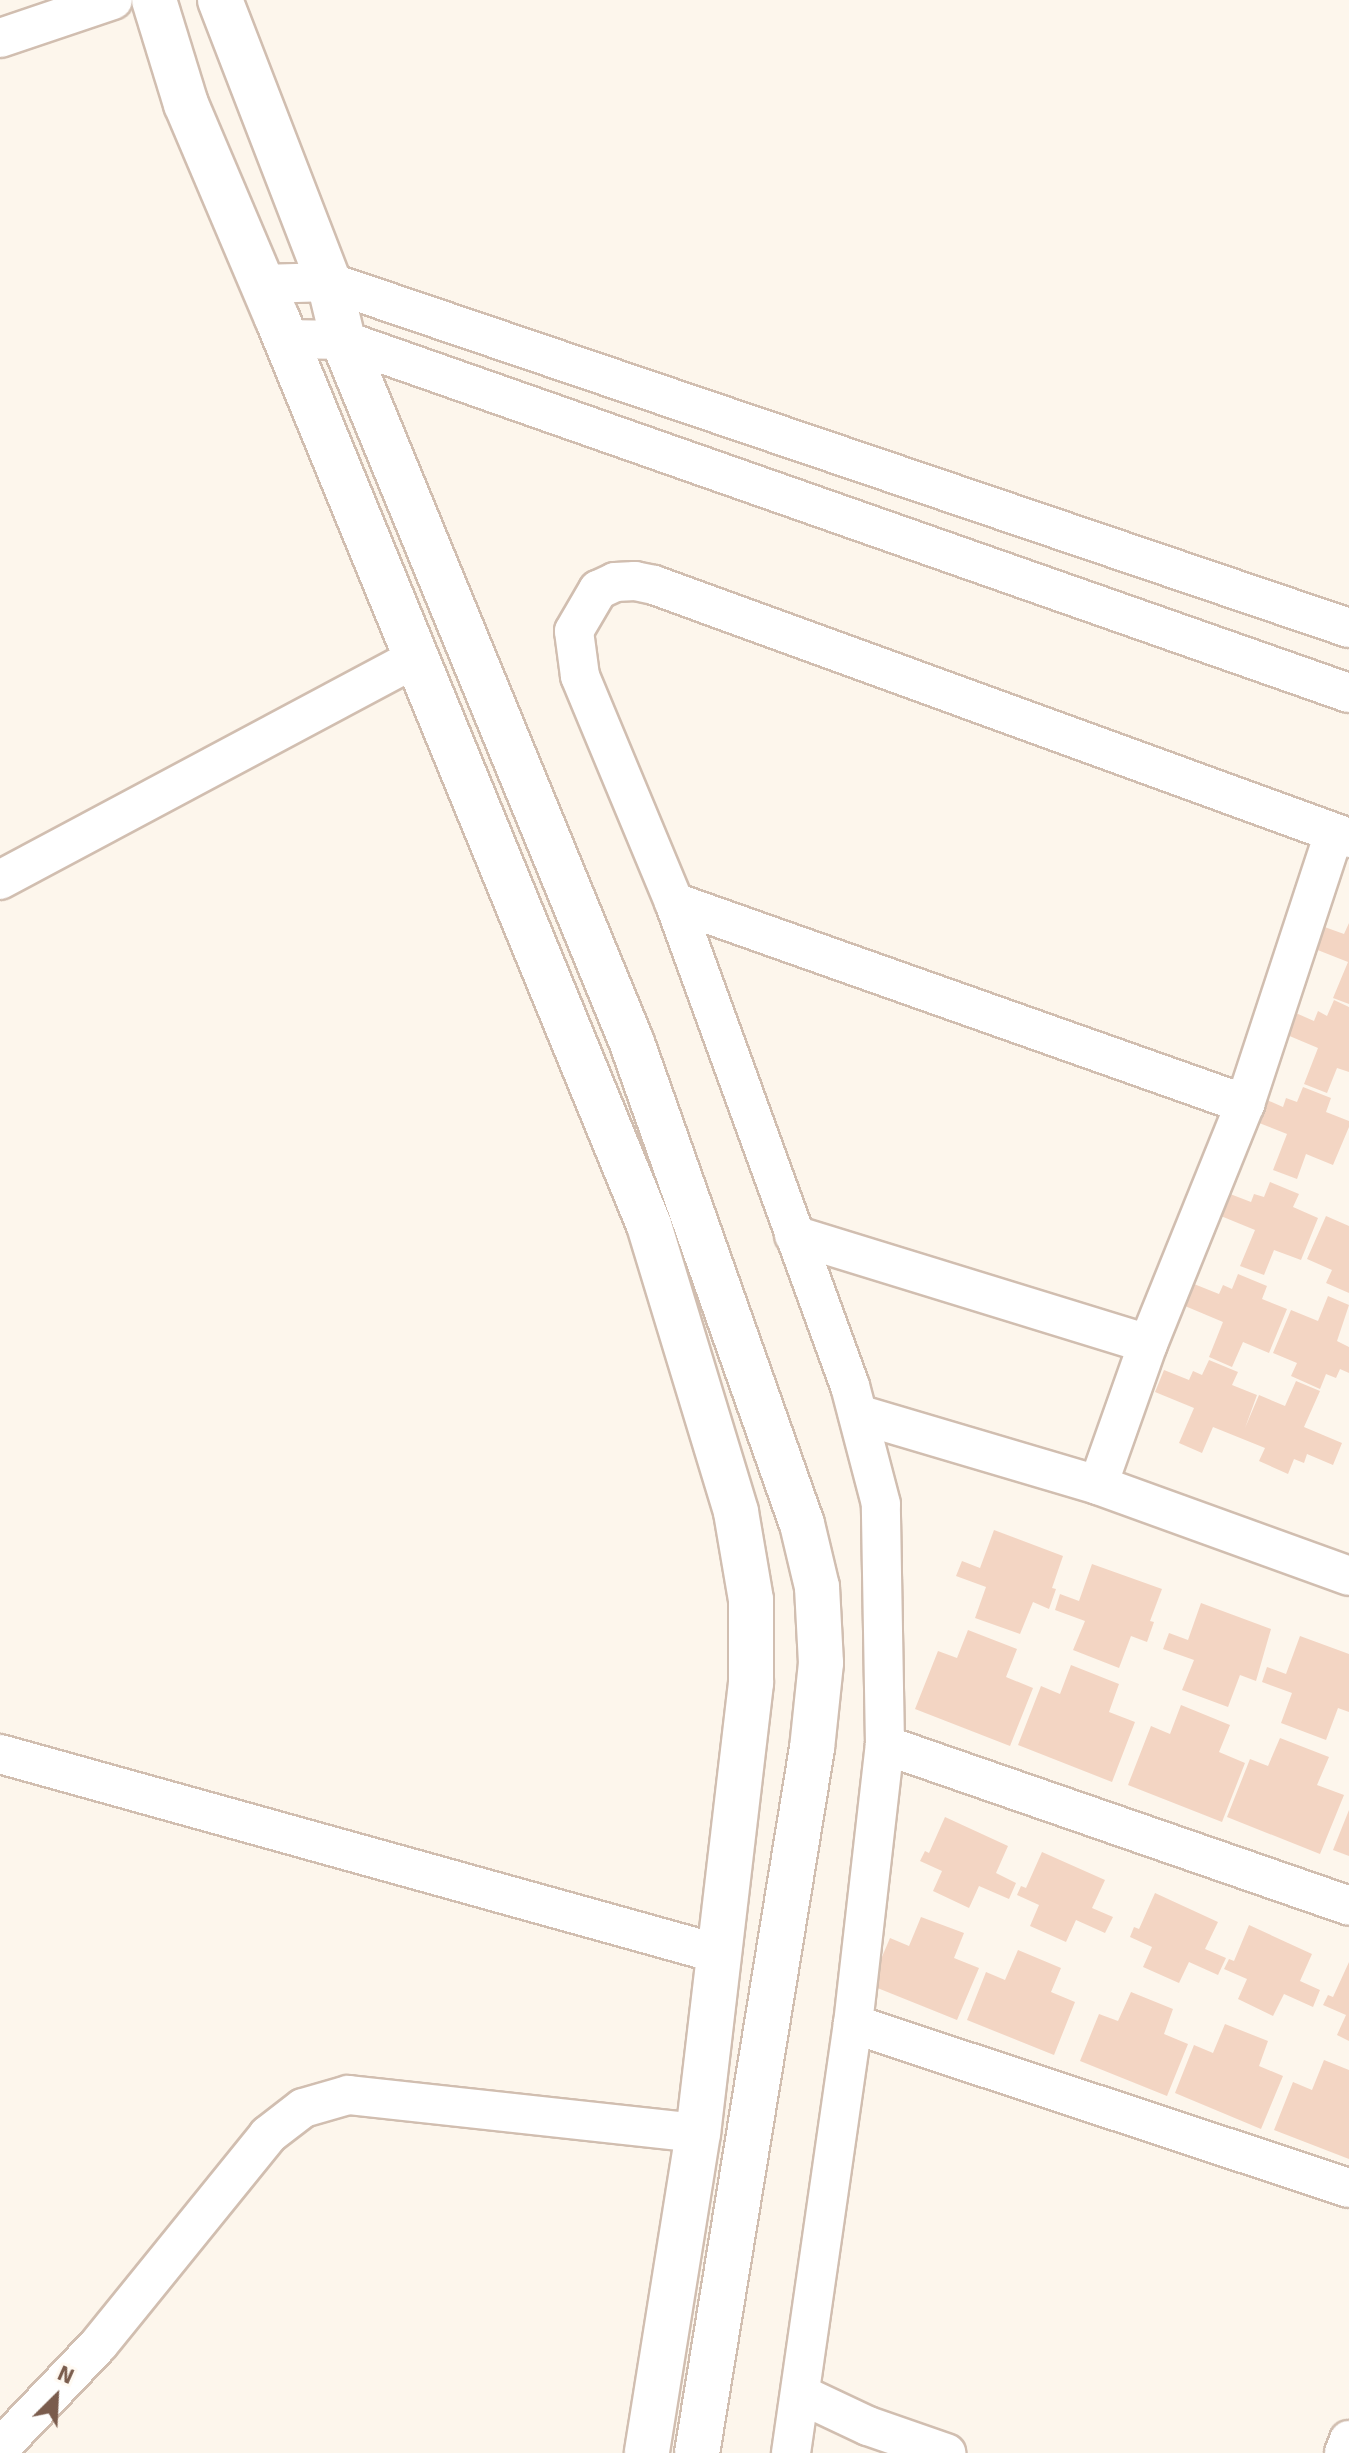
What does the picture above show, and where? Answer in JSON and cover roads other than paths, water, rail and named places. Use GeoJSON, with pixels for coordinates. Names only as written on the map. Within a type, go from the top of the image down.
{"type":"FeatureCollection","features":[{"type":"Feature","properties":{"kind":"street"},"geometry":{"type":"LineString","coordinates":[[0,38],[113,0]]}},
{"type":"Feature","properties":{"kind":"street"},"geometry":{"type":"LineString","coordinates":[[154,0],[186,104],[286,339],[649,1225],[736,1512],[751,1600],[751,1683],[698,2133],[647,2453]]}},
{"type":"Feature","properties":{"kind":"street"},"geometry":{"type":"LineString","coordinates":[[220,0],[329,282],[343,340],[632,1043],[802,1524],[817,1587],[821,1663],[812,1748],[697,2453]]}},
{"type":"Feature","properties":{"kind":"street"},"geometry":{"type":"LineString","coordinates":[[263,284],[329,282],[1349,628]]}},
{"type":"Feature","properties":{"kind":"street"},"geometry":{"type":"LineString","coordinates":[[286,339],[343,340],[1349,693]]}},
{"type":"Feature","properties":{"kind":"street"},"geometry":{"type":"LineString","coordinates":[[791,2453],[853,2024],[885,1745],[881,1504],[858,1414],[674,902],[580,676],[574,631],[587,604],[598,590],[615,582],[635,581],[654,585],[1342,836],[1245,1104],[1148,1344],[1098,1485]]}},
{"type":"Feature","properties":{"kind":"street"},"geometry":{"type":"LineString","coordinates":[[0,880],[417,657]]}},
{"type":"Feature","properties":{"kind":"street"},"geometry":{"type":"LineString","coordinates":[[674,902],[1245,1104]]}},
{"type":"Feature","properties":{"kind":"street"},"geometry":{"type":"LineString","coordinates":[[794,1235],[1148,1344]]}},
{"type":"Feature","properties":{"kind":"street"},"geometry":{"type":"LineString","coordinates":[[858,1414],[1098,1485],[1349,1576]]}},
{"type":"Feature","properties":{"kind":"street"},"geometry":{"type":"LineString","coordinates":[[885,1745],[1349,1906]]}},
{"type":"Feature","properties":{"kind":"street"},"geometry":{"type":"LineString","coordinates":[[0,1754],[719,1954]]}},
{"type":"Feature","properties":{"kind":"street"},"geometry":{"type":"LineString","coordinates":[[853,2024],[1349,2188]]}},
{"type":"Feature","properties":{"kind":"street"},"geometry":{"type":"LineString","coordinates":[[0,2448],[99,2344],[268,2135],[303,2108],[348,2095],[698,2133]]}},
{"type":"Feature","properties":{"kind":"street"},"geometry":{"type":"LineString","coordinates":[[800,2394],[868,2426],[946,2453]]}},
{"type":"Feature","properties":{"kind":"street"},"geometry":{"type":"LineString","coordinates":[[1344,2453],[1349,2440]]}}]}
